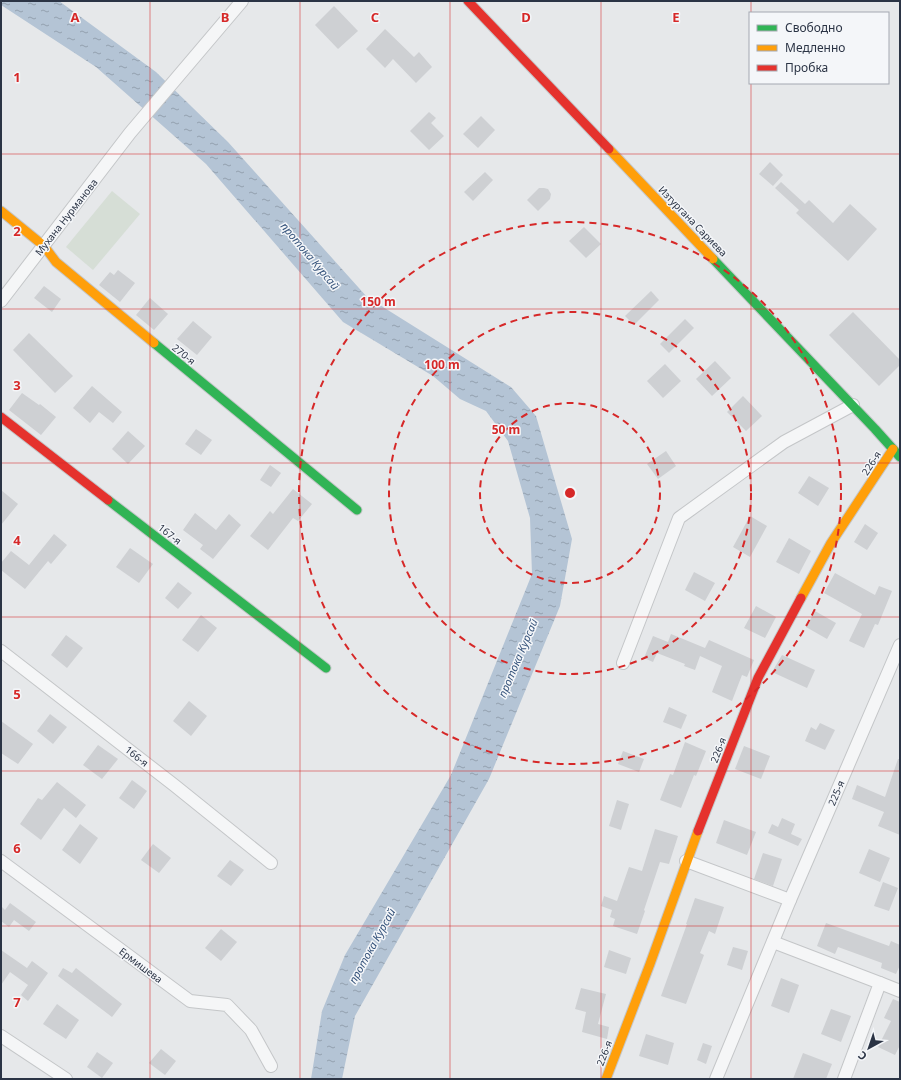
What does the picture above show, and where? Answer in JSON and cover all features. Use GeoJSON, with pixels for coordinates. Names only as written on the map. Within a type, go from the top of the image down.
{"type":"FeatureCollection","features":[{"type":"Feature","properties":{"kind":"street","name":"Мухана Нурманова"},"geometry":{"type":"LineString","coordinates":[[1,301],[130,133],[242,1]]}},
{"type":"Feature","properties":{"kind":"street","name":"Изтургана Сариева"},"geometry":{"type":"LineString","coordinates":[[468,1],[853,405],[900,457]]}},
{"type":"Feature","properties":{"kind":"street","name":"270-я"},"geometry":{"type":"LineString","coordinates":[[1,211],[44,246],[56,262],[357,510]]}},
{"type":"Feature","properties":{"kind":"street"},"geometry":{"type":"LineString","coordinates":[[622,663],[679,518],[784,442],[853,405]]}},
{"type":"Feature","properties":{"kind":"street","name":"167-я"},"geometry":{"type":"LineString","coordinates":[[1,417],[326,668]]}},
{"type":"Feature","properties":{"kind":"street","name":"226-я"},"geometry":{"type":"LineString","coordinates":[[606,1079],[650,964],[686,861],[758,678],[831,543],[893,449]]}},
{"type":"Feature","properties":{"kind":"street","name":"225-я"},"geometry":{"type":"LineString","coordinates":[[716,1079],[790,900],[900,645]]}},
{"type":"Feature","properties":{"kind":"street","name":"166-я"},"geometry":{"type":"LineString","coordinates":[[1,651],[174,785],[271,863]]}},
{"type":"Feature","properties":{"kind":"street","name":"Ермишева"},"geometry":{"type":"LineString","coordinates":[[1,861],[190,1001],[227,1005],[251,1030],[271,1066]]}},
{"type":"Feature","properties":{"kind":"street"},"geometry":{"type":"LineString","coordinates":[[686,861],[790,900]]}},
{"type":"Feature","properties":{"kind":"street"},"geometry":{"type":"LineString","coordinates":[[773,942],[900,991]]}},
{"type":"Feature","properties":{"kind":"street"},"geometry":{"type":"LineString","coordinates":[[844,1079],[880,984]]}},
{"type":"Feature","properties":{"kind":"street"},"geometry":{"type":"LineString","coordinates":[[2,1038],[66,1079]]}},
{"type":"Feature","properties":{"kind":"shaded area"},"geometry":{"type":"Polygon","coordinates":[[[112,191],[140,214],[93,270],[66,247],[112,191]]]}},
{"type":"Feature","properties":{"kind":"water","name":"протока Курсай"},"geometry":{"type":"Polygon","coordinates":[[[1,1],[59,1],[156,72],[228,142],[367,297],[511,387],[536,416],[572,539],[560,606],[489,779],[355,1016],[342,1079],[311,1079],[322,1011],[345,955],[451,775],[532,574],[530,518],[508,441],[486,411],[460,399],[433,376],[343,322],[206,164],[96,67],[1,5],[1,1]]]}},
{"type":"Feature","properties":{"kind":"building"},"geometry":{"type":"Polygon","coordinates":[[[334,6],[358,31],[338,49],[315,25],[334,6]]]}},
{"type":"Feature","properties":{"kind":"building"},"geometry":{"type":"Polygon","coordinates":[[[385,29],[414,57],[419,52],[432,67],[416,83],[393,59],[385,68],[366,49],[385,29]]]}},
{"type":"Feature","properties":{"kind":"building"},"geometry":{"type":"Polygon","coordinates":[[[429,112],[436,118],[431,123],[444,136],[429,150],[410,131],[429,112]]]}},
{"type":"Feature","properties":{"kind":"building"},"geometry":{"type":"Polygon","coordinates":[[[481,116],[495,130],[478,148],[463,134],[481,116]]]}},
{"type":"Feature","properties":{"kind":"building"},"geometry":{"type":"Polygon","coordinates":[[[770,162],[783,175],[773,186],[759,174],[770,162]]]}},
{"type":"Feature","properties":{"kind":"building"},"geometry":{"type":"Polygon","coordinates":[[[485,172],[493,180],[473,201],[464,192],[485,172]]]}},
{"type":"Feature","properties":{"kind":"building"},"geometry":{"type":"Polygon","coordinates":[[[781,182],[805,204],[809,200],[833,223],[850,204],[877,229],[848,261],[796,213],[799,210],[775,188],[781,182]]]}},
{"type":"Feature","properties":{"kind":"building"},"geometry":{"type":"Polygon","coordinates":[[[539,188],[548,189],[551,194],[550,199],[538,211],[527,200],[539,188]]]}},
{"type":"Feature","properties":{"kind":"building"},"geometry":{"type":"Polygon","coordinates":[[[584,227],[601,244],[586,258],[569,241],[584,227]]]}},
{"type":"Feature","properties":{"kind":"building"},"geometry":{"type":"Polygon","coordinates":[[[118,270],[135,283],[120,302],[99,285],[110,272],[114,275],[118,270]]]}},
{"type":"Feature","properties":{"kind":"building"},"geometry":{"type":"Polygon","coordinates":[[[44,286],[61,299],[52,312],[34,298],[44,286]]]}},
{"type":"Feature","properties":{"kind":"building"},"geometry":{"type":"Polygon","coordinates":[[[651,291],[659,300],[634,325],[625,316],[651,291]]]}},
{"type":"Feature","properties":{"kind":"building"},"geometry":{"type":"Polygon","coordinates":[[[150,298],[168,314],[154,330],[136,315],[150,298]]]}},
{"type":"Feature","properties":{"kind":"building"},"geometry":{"type":"Polygon","coordinates":[[[853,312],[900,360],[900,365],[879,386],[829,335],[853,312]]]}},
{"type":"Feature","properties":{"kind":"building"},"geometry":{"type":"Polygon","coordinates":[[[685,319],[694,328],[669,353],[660,344],[685,319]]]}},
{"type":"Feature","properties":{"kind":"building"},"geometry":{"type":"Polygon","coordinates":[[[193,321],[212,337],[197,355],[177,339],[193,321]]]}},
{"type":"Feature","properties":{"kind":"building"},"geometry":{"type":"Polygon","coordinates":[[[29,333],[73,376],[55,393],[13,350],[29,333]]]}},
{"type":"Feature","properties":{"kind":"building"},"geometry":{"type":"Polygon","coordinates":[[[715,361],[731,378],[712,396],[696,379],[715,361]]]}},
{"type":"Feature","properties":{"kind":"building"},"geometry":{"type":"Polygon","coordinates":[[[665,364],[681,381],[663,398],[647,381],[665,364]]]}},
{"type":"Feature","properties":{"kind":"building"},"geometry":{"type":"Polygon","coordinates":[[[92,386],[122,412],[113,423],[99,412],[90,423],[73,408],[92,386]]]}},
{"type":"Feature","properties":{"kind":"building"},"geometry":{"type":"Polygon","coordinates":[[[22,393],[39,405],[40,404],[56,417],[41,435],[9,410],[22,393]]]}},
{"type":"Feature","properties":{"kind":"building"},"geometry":{"type":"Polygon","coordinates":[[[743,396],[762,416],[746,431],[727,412],[743,396]]]}},
{"type":"Feature","properties":{"kind":"building"},"geometry":{"type":"Polygon","coordinates":[[[196,429],[212,440],[201,455],[185,444],[196,429]]]}},
{"type":"Feature","properties":{"kind":"building"},"geometry":{"type":"Polygon","coordinates":[[[128,431],[145,446],[128,464],[112,449],[128,431]]]}},
{"type":"Feature","properties":{"kind":"building"},"geometry":{"type":"Polygon","coordinates":[[[666,451],[676,466],[658,479],[647,464],[666,451]]]}},
{"type":"Feature","properties":{"kind":"building"},"geometry":{"type":"Polygon","coordinates":[[[270,465],[281,473],[271,487],[260,480],[270,465]]]}},
{"type":"Feature","properties":{"kind":"building"},"geometry":{"type":"Polygon","coordinates":[[[809,476],[829,488],[818,506],[798,493],[809,476]]]}},
{"type":"Feature","properties":{"kind":"building"},"geometry":{"type":"Polygon","coordinates":[[[293,489],[312,504],[298,521],[293,518],[268,550],[250,536],[270,511],[273,514],[293,489]]]}},
{"type":"Feature","properties":{"kind":"building"},"geometry":{"type":"Polygon","coordinates":[[[1,490],[18,504],[1,525],[1,490]]]}},
{"type":"Feature","properties":{"kind":"building"},"geometry":{"type":"Polygon","coordinates":[[[195,513],[216,530],[229,514],[241,525],[213,559],[200,549],[203,545],[183,530],[195,513]]]}},
{"type":"Feature","properties":{"kind":"building"},"geometry":{"type":"Polygon","coordinates":[[[750,516],[767,526],[750,557],[733,547],[750,516]]]}},
{"type":"Feature","properties":{"kind":"building"},"geometry":{"type":"Polygon","coordinates":[[[865,524],[878,533],[867,550],[854,542],[865,524]]]}},
{"type":"Feature","properties":{"kind":"building"},"geometry":{"type":"Polygon","coordinates":[[[54,534],[67,545],[51,564],[48,561],[25,589],[1,570],[1,563],[11,551],[29,565],[54,534]]]}},
{"type":"Feature","properties":{"kind":"building"},"geometry":{"type":"Polygon","coordinates":[[[789,538],[811,551],[799,574],[776,562],[789,538]]]}},
{"type":"Feature","properties":{"kind":"building"},"geometry":{"type":"Polygon","coordinates":[[[130,548],[153,564],[139,583],[116,567],[130,548]]]}},
{"type":"Feature","properties":{"kind":"building"},"geometry":{"type":"Polygon","coordinates":[[[694,572],[715,583],[705,601],[685,590],[694,572]]]}},
{"type":"Feature","properties":{"kind":"building"},"geometry":{"type":"Polygon","coordinates":[[[835,573],[875,595],[879,586],[892,591],[878,625],[875,624],[864,648],[849,641],[862,614],[824,593],[835,573]]]}},
{"type":"Feature","properties":{"kind":"building"},"geometry":{"type":"Polygon","coordinates":[[[178,582],[192,593],[178,609],[165,598],[178,582]]]}},
{"type":"Feature","properties":{"kind":"building"},"geometry":{"type":"Polygon","coordinates":[[[756,606],[776,617],[765,638],[744,628],[756,606]]]}},
{"type":"Feature","properties":{"kind":"building"},"geometry":{"type":"Polygon","coordinates":[[[815,611],[836,623],[827,639],[806,627],[815,611]]]}},
{"type":"Feature","properties":{"kind":"building"},"geometry":{"type":"Polygon","coordinates":[[[201,615],[217,628],[198,652],[182,640],[201,615]]]}},
{"type":"Feature","properties":{"kind":"building"},"geometry":{"type":"Polygon","coordinates":[[[671,634],[705,648],[709,640],[754,660],[747,677],[742,675],[732,701],[712,692],[722,666],[700,656],[695,670],[684,666],[685,664],[657,653],[653,662],[644,658],[653,636],[668,642],[671,634]]]}},
{"type":"Feature","properties":{"kind":"building"},"geometry":{"type":"Polygon","coordinates":[[[66,635],[83,648],[67,668],[51,655],[66,635]]]}},
{"type":"Feature","properties":{"kind":"building"},"geometry":{"type":"Polygon","coordinates":[[[782,655],[815,670],[807,688],[772,672],[782,655]]]}},
{"type":"Feature","properties":{"kind":"building"},"geometry":{"type":"Polygon","coordinates":[[[189,701],[207,716],[191,736],[173,721],[189,701]]]}},
{"type":"Feature","properties":{"kind":"building"},"geometry":{"type":"Polygon","coordinates":[[[669,707],[687,715],[681,729],[663,722],[669,707]]]}},
{"type":"Feature","properties":{"kind":"building"},"geometry":{"type":"Polygon","coordinates":[[[50,714],[67,727],[53,744],[37,731],[50,714]]]}},
{"type":"Feature","properties":{"kind":"building"},"geometry":{"type":"Polygon","coordinates":[[[1,721],[33,744],[18,764],[1,753],[1,721]]]}},
{"type":"Feature","properties":{"kind":"building"},"geometry":{"type":"Polygon","coordinates":[[[820,723],[835,730],[825,750],[805,741],[811,727],[816,730],[820,723]]]}},
{"type":"Feature","properties":{"kind":"building"},"geometry":{"type":"Polygon","coordinates":[[[685,742],[706,751],[696,776],[694,775],[681,808],[660,800],[670,774],[673,775],[685,742]]]}},
{"type":"Feature","properties":{"kind":"building"},"geometry":{"type":"Polygon","coordinates":[[[98,745],[118,759],[102,779],[83,765],[98,745]]]}},
{"type":"Feature","properties":{"kind":"building"},"geometry":{"type":"Polygon","coordinates":[[[744,746],[770,756],[761,779],[735,769],[744,746]]]}},
{"type":"Feature","properties":{"kind":"building"},"geometry":{"type":"Polygon","coordinates":[[[623,751],[644,759],[639,772],[618,764],[623,751]]]}},
{"type":"Feature","properties":{"kind":"building"},"geometry":{"type":"Polygon","coordinates":[[[898,759],[900,759],[900,835],[878,826],[884,812],[852,799],[857,785],[885,797],[898,759]]]}},
{"type":"Feature","properties":{"kind":"building"},"geometry":{"type":"Polygon","coordinates":[[[132,780],[147,791],[134,809],[119,798],[132,780]]]}},
{"type":"Feature","properties":{"kind":"building"},"geometry":{"type":"Polygon","coordinates":[[[57,782],[86,805],[76,818],[64,808],[41,840],[20,824],[38,798],[42,800],[57,782]]]}},
{"type":"Feature","properties":{"kind":"building"},"geometry":{"type":"Polygon","coordinates":[[[617,800],[629,804],[621,830],[609,826],[617,800]]]}},
{"type":"Feature","properties":{"kind":"building"},"geometry":{"type":"Polygon","coordinates":[[[782,818],[795,824],[791,834],[802,839],[798,846],[768,833],[772,824],[778,827],[782,818]]]}},
{"type":"Feature","properties":{"kind":"building"},"geometry":{"type":"Polygon","coordinates":[[[724,820],[756,832],[747,855],[716,843],[724,820]]]}},
{"type":"Feature","properties":{"kind":"building"},"geometry":{"type":"Polygon","coordinates":[[[80,824],[98,838],[80,864],[62,850],[80,824]]]}},
{"type":"Feature","properties":{"kind":"building"},"geometry":{"type":"Polygon","coordinates":[[[655,829],[678,836],[669,864],[660,862],[637,934],[613,926],[615,919],[610,917],[612,910],[601,906],[604,896],[617,901],[629,867],[642,871],[655,829]]]}},
{"type":"Feature","properties":{"kind":"building"},"geometry":{"type":"Polygon","coordinates":[[[153,844],[171,858],[159,873],[141,860],[153,844]]]}},
{"type":"Feature","properties":{"kind":"building"},"geometry":{"type":"Polygon","coordinates":[[[869,849],[890,858],[880,882],[859,873],[869,849]]]}},
{"type":"Feature","properties":{"kind":"building"},"geometry":{"type":"Polygon","coordinates":[[[763,853],[782,859],[773,886],[754,879],[763,853]]]}},
{"type":"Feature","properties":{"kind":"building"},"geometry":{"type":"Polygon","coordinates":[[[230,860],[244,870],[231,886],[217,876],[230,860]]]}},
{"type":"Feature","properties":{"kind":"building"},"geometry":{"type":"Polygon","coordinates":[[[883,882],[898,888],[889,911],[874,906],[883,882]]]}},
{"type":"Feature","properties":{"kind":"building"},"geometry":{"type":"Polygon","coordinates":[[[695,898],[724,907],[715,934],[709,931],[700,953],[704,955],[686,1004],[661,996],[695,898]]]}},
{"type":"Feature","properties":{"kind":"building"},"geometry":{"type":"Polygon","coordinates":[[[10,903],[36,922],[29,931],[14,920],[9,927],[1,921],[1,906],[5,910],[10,903]]]}},
{"type":"Feature","properties":{"kind":"building"},"geometry":{"type":"Polygon","coordinates":[[[826,923],[889,946],[891,941],[900,945],[900,965],[896,974],[881,968],[882,963],[838,947],[835,954],[817,946],[826,923]]]}},
{"type":"Feature","properties":{"kind":"building"},"geometry":{"type":"Polygon","coordinates":[[[221,929],[237,942],[221,961],[205,948],[221,929]]]}},
{"type":"Feature","properties":{"kind":"building"},"geometry":{"type":"Polygon","coordinates":[[[733,947],[748,951],[742,970],[727,965],[733,947]]]}},
{"type":"Feature","properties":{"kind":"building"},"geometry":{"type":"Polygon","coordinates":[[[1,950],[27,968],[32,961],[48,973],[28,1001],[21,995],[28,985],[10,972],[1,985],[1,950]]]}},
{"type":"Feature","properties":{"kind":"building"},"geometry":{"type":"Polygon","coordinates":[[[609,950],[631,958],[626,974],[604,967],[609,950]]]}},
{"type":"Feature","properties":{"kind":"building"},"geometry":{"type":"Polygon","coordinates":[[[63,968],[72,973],[76,968],[122,1004],[112,1017],[58,976],[63,968]]]}},
{"type":"Feature","properties":{"kind":"building"},"geometry":{"type":"Polygon","coordinates":[[[781,978],[799,985],[789,1013],[771,1006],[781,978]]]}},
{"type":"Feature","properties":{"kind":"building"},"geometry":{"type":"Polygon","coordinates":[[[581,988],[606,994],[598,1024],[609,1027],[607,1039],[582,1032],[586,1012],[575,1009],[581,988]]]}},
{"type":"Feature","properties":{"kind":"building"},"geometry":{"type":"Polygon","coordinates":[[[893,999],[900,1002],[900,1045],[895,1055],[878,1047],[891,1021],[884,1018],[893,999]]]}},
{"type":"Feature","properties":{"kind":"building"},"geometry":{"type":"Polygon","coordinates":[[[57,1004],[79,1020],[66,1039],[43,1024],[57,1004]]]}},
{"type":"Feature","properties":{"kind":"building"},"geometry":{"type":"Polygon","coordinates":[[[831,1009],[851,1016],[841,1042],[821,1034],[831,1009]]]}},
{"type":"Feature","properties":{"kind":"building"},"geometry":{"type":"Polygon","coordinates":[[[646,1034],[674,1043],[668,1065],[639,1056],[646,1034]]]}},
{"type":"Feature","properties":{"kind":"building"},"geometry":{"type":"Polygon","coordinates":[[[703,1043],[712,1046],[706,1064],[697,1060],[703,1043]]]}},
{"type":"Feature","properties":{"kind":"building"},"geometry":{"type":"Polygon","coordinates":[[[161,1049],[176,1061],[165,1075],[149,1063],[161,1049]]]}},
{"type":"Feature","properties":{"kind":"building"},"geometry":{"type":"Polygon","coordinates":[[[97,1052],[113,1063],[102,1078],[87,1067],[97,1052]]]}},
{"type":"Feature","properties":{"kind":"building"},"geometry":{"type":"Polygon","coordinates":[[[803,1053],[832,1064],[826,1079],[793,1079],[803,1053]]]}},
{"type":"Feature","properties":{"kind":"traffic: fast"},"geometry":{"type":"LineString","coordinates":[[713,259],[900,457]]}},
{"type":"Feature","properties":{"kind":"traffic: fast"},"geometry":{"type":"LineString","coordinates":[[154,343],[357,510]]}},
{"type":"Feature","properties":{"kind":"traffic: fast"},"geometry":{"type":"LineString","coordinates":[[108,500],[326,668]]}},
{"type":"Feature","properties":{"kind":"traffic: slow"},"geometry":{"type":"LineString","coordinates":[[609,149],[713,259]]}},
{"type":"Feature","properties":{"kind":"traffic: slow"},"geometry":{"type":"LineString","coordinates":[[1,211],[44,246],[56,262],[154,343]]}},
{"type":"Feature","properties":{"kind":"traffic: slow"},"geometry":{"type":"LineString","coordinates":[[801,598],[831,543],[893,449]]}},
{"type":"Feature","properties":{"kind":"traffic: slow"},"geometry":{"type":"LineString","coordinates":[[606,1079],[650,964],[698,831]]}},
{"type":"Feature","properties":{"kind":"traffic: jam"},"geometry":{"type":"LineString","coordinates":[[468,1],[609,149]]}},
{"type":"Feature","properties":{"kind":"traffic: jam"},"geometry":{"type":"LineString","coordinates":[[1,417],[108,500]]}},
{"type":"Feature","properties":{"kind":"traffic: jam"},"geometry":{"type":"LineString","coordinates":[[698,831],[758,678],[801,598]]}}]}
